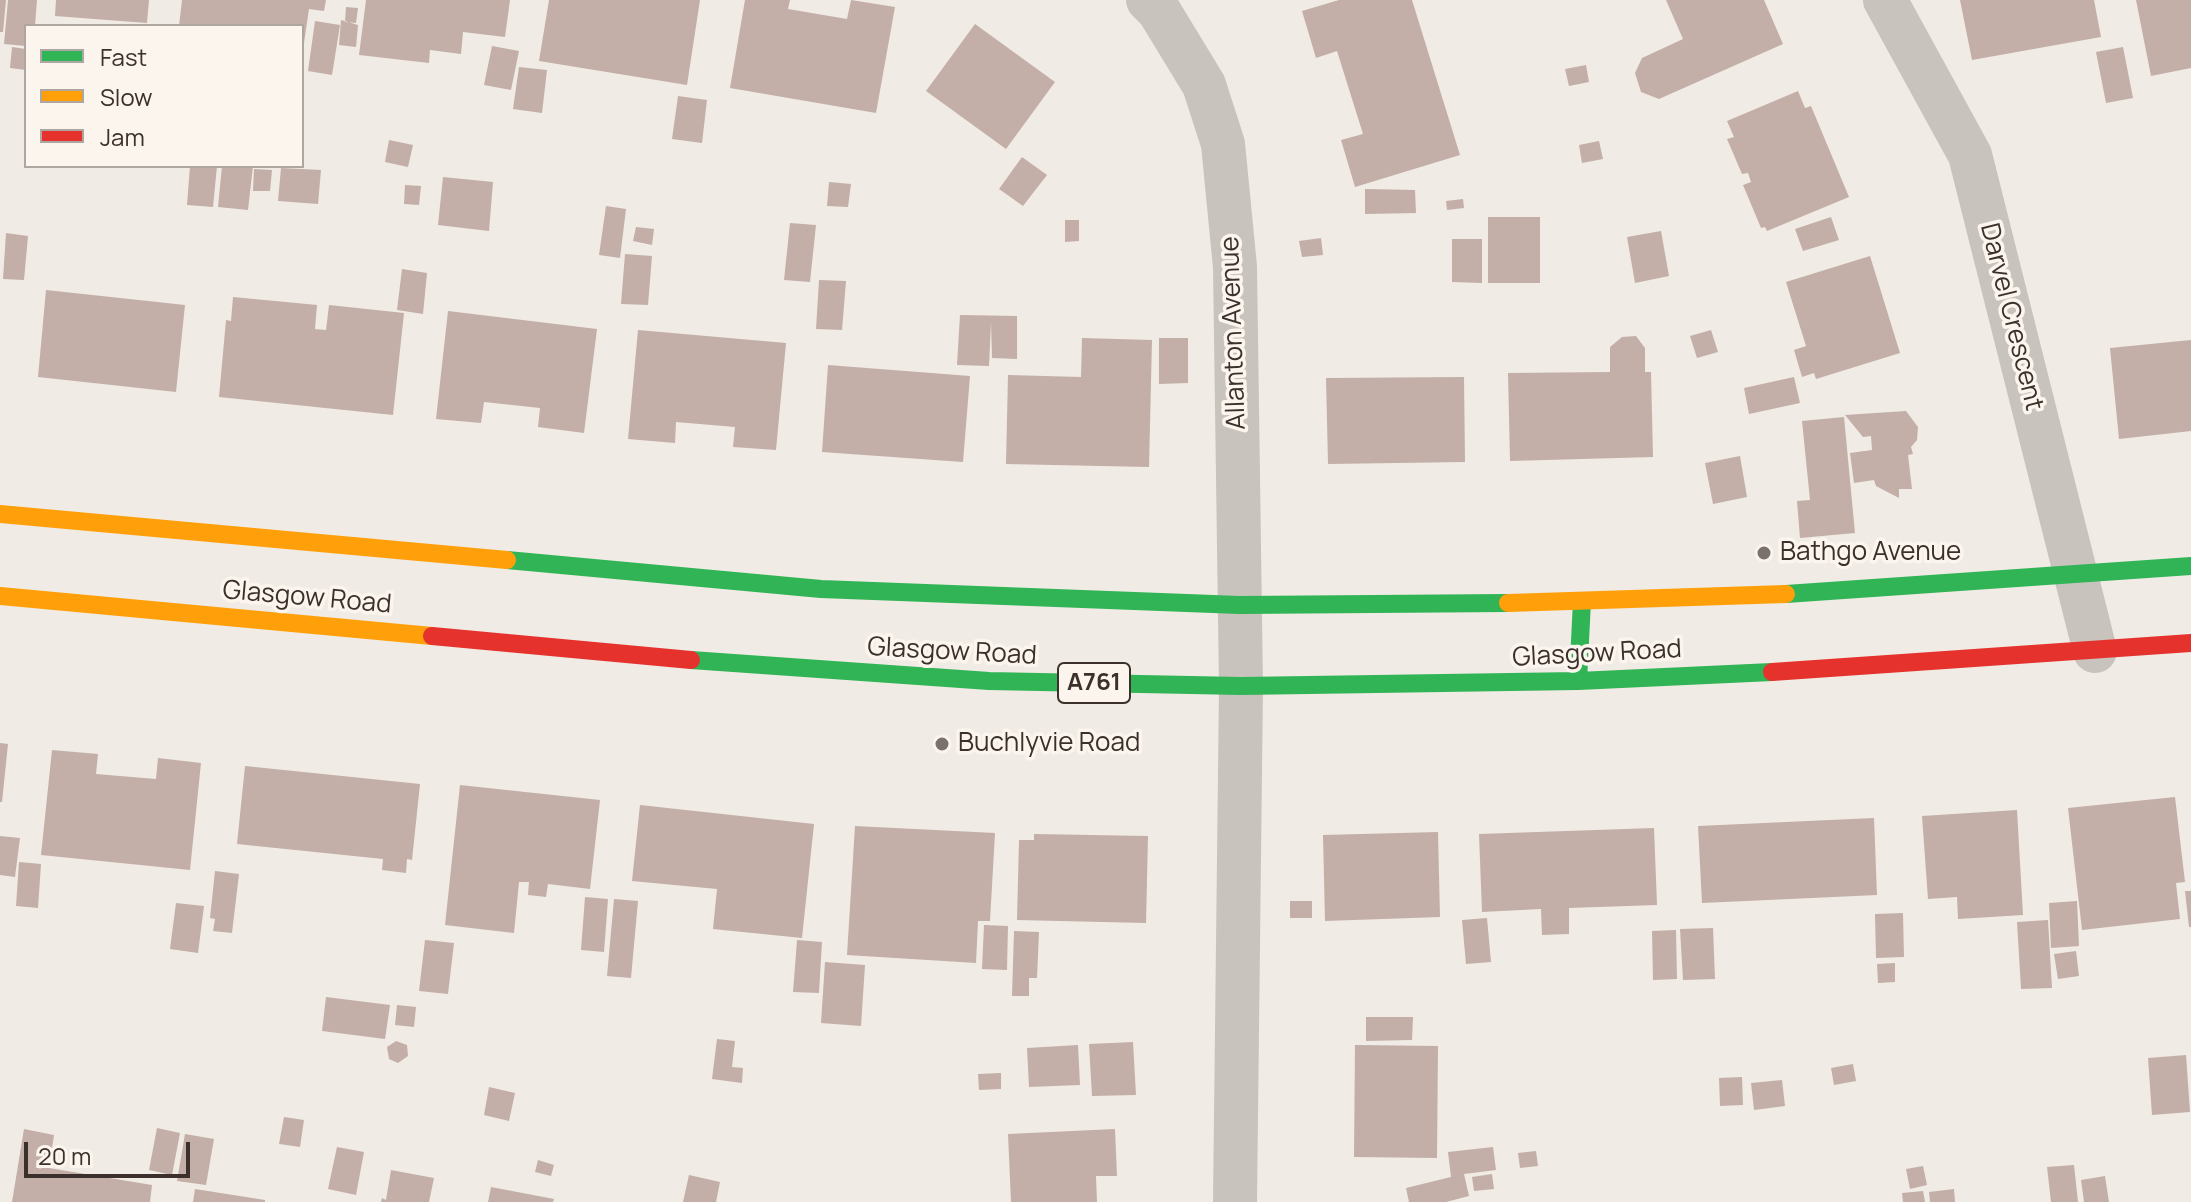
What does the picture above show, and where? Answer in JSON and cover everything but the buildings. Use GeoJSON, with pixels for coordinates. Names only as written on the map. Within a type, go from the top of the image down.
{"type":"FeatureCollection","features":[{"type":"Feature","properties":{"kind":"main road","name":"Glasgow Road"},"geometry":{"type":"LineString","coordinates":[[0,514],[821,589],[1239,605],[1582,601],[1802,593],[2191,566]]}},
{"type":"Feature","properties":{"kind":"main road","name":"Glasgow Road"},"geometry":{"type":"LineString","coordinates":[[0,596],[815,671],[989,681],[1241,686],[1578,681],[1825,670],[2191,643]]}},
{"type":"Feature","properties":{"kind":"main road"},"geometry":{"type":"LineString","coordinates":[[1578,681],[1582,601]]}},
{"type":"Feature","properties":{"kind":"street","name":"Allanton Avenue"},"geometry":{"type":"LineString","coordinates":[[1148,0],[1159,11],[1204,85],[1223,144],[1235,267],[1241,686]]}},
{"type":"Feature","properties":{"kind":"street","name":"Darvel Crescent"},"geometry":{"type":"LineString","coordinates":[[1885,0],[1970,155],[2095,651]]}},
{"type":"Feature","properties":{"kind":"street"},"geometry":{"type":"LineString","coordinates":[[1235,1202],[1241,686]]}},
{"type":"Feature","properties":{"kind":"traffic: fast"},"geometry":{"type":"LineString","coordinates":[[507,560],[821,589],[1239,605],[1508,603]]}},
{"type":"Feature","properties":{"kind":"traffic: fast"},"geometry":{"type":"LineString","coordinates":[[1786,594],[2191,566]]}},
{"type":"Feature","properties":{"kind":"traffic: fast"},"geometry":{"type":"LineString","coordinates":[[1578,681],[1582,601]]}},
{"type":"Feature","properties":{"kind":"traffic: fast"},"geometry":{"type":"LineString","coordinates":[[691,660],[989,681],[1241,686],[1578,681],[1772,672]]}},
{"type":"Feature","properties":{"kind":"traffic: slow"},"geometry":{"type":"LineString","coordinates":[[0,514],[507,560]]}},
{"type":"Feature","properties":{"kind":"traffic: slow"},"geometry":{"type":"LineString","coordinates":[[1508,603],[1786,594]]}},
{"type":"Feature","properties":{"kind":"traffic: slow"},"geometry":{"type":"LineString","coordinates":[[0,596],[432,636]]}},
{"type":"Feature","properties":{"kind":"traffic: jam"},"geometry":{"type":"LineString","coordinates":[[432,636],[691,660]]}},
{"type":"Feature","properties":{"kind":"traffic: jam"},"geometry":{"type":"LineString","coordinates":[[1772,672],[2191,643]]}},
{"type":"Feature","properties":{"kind":"place","name":"Bathgo Avenue"},"geometry":{"type":"Point","coordinates":[1764,553]}},
{"type":"Feature","properties":{"kind":"place","name":"Buchlyvie Road"},"geometry":{"type":"Point","coordinates":[942,744]}}]}
